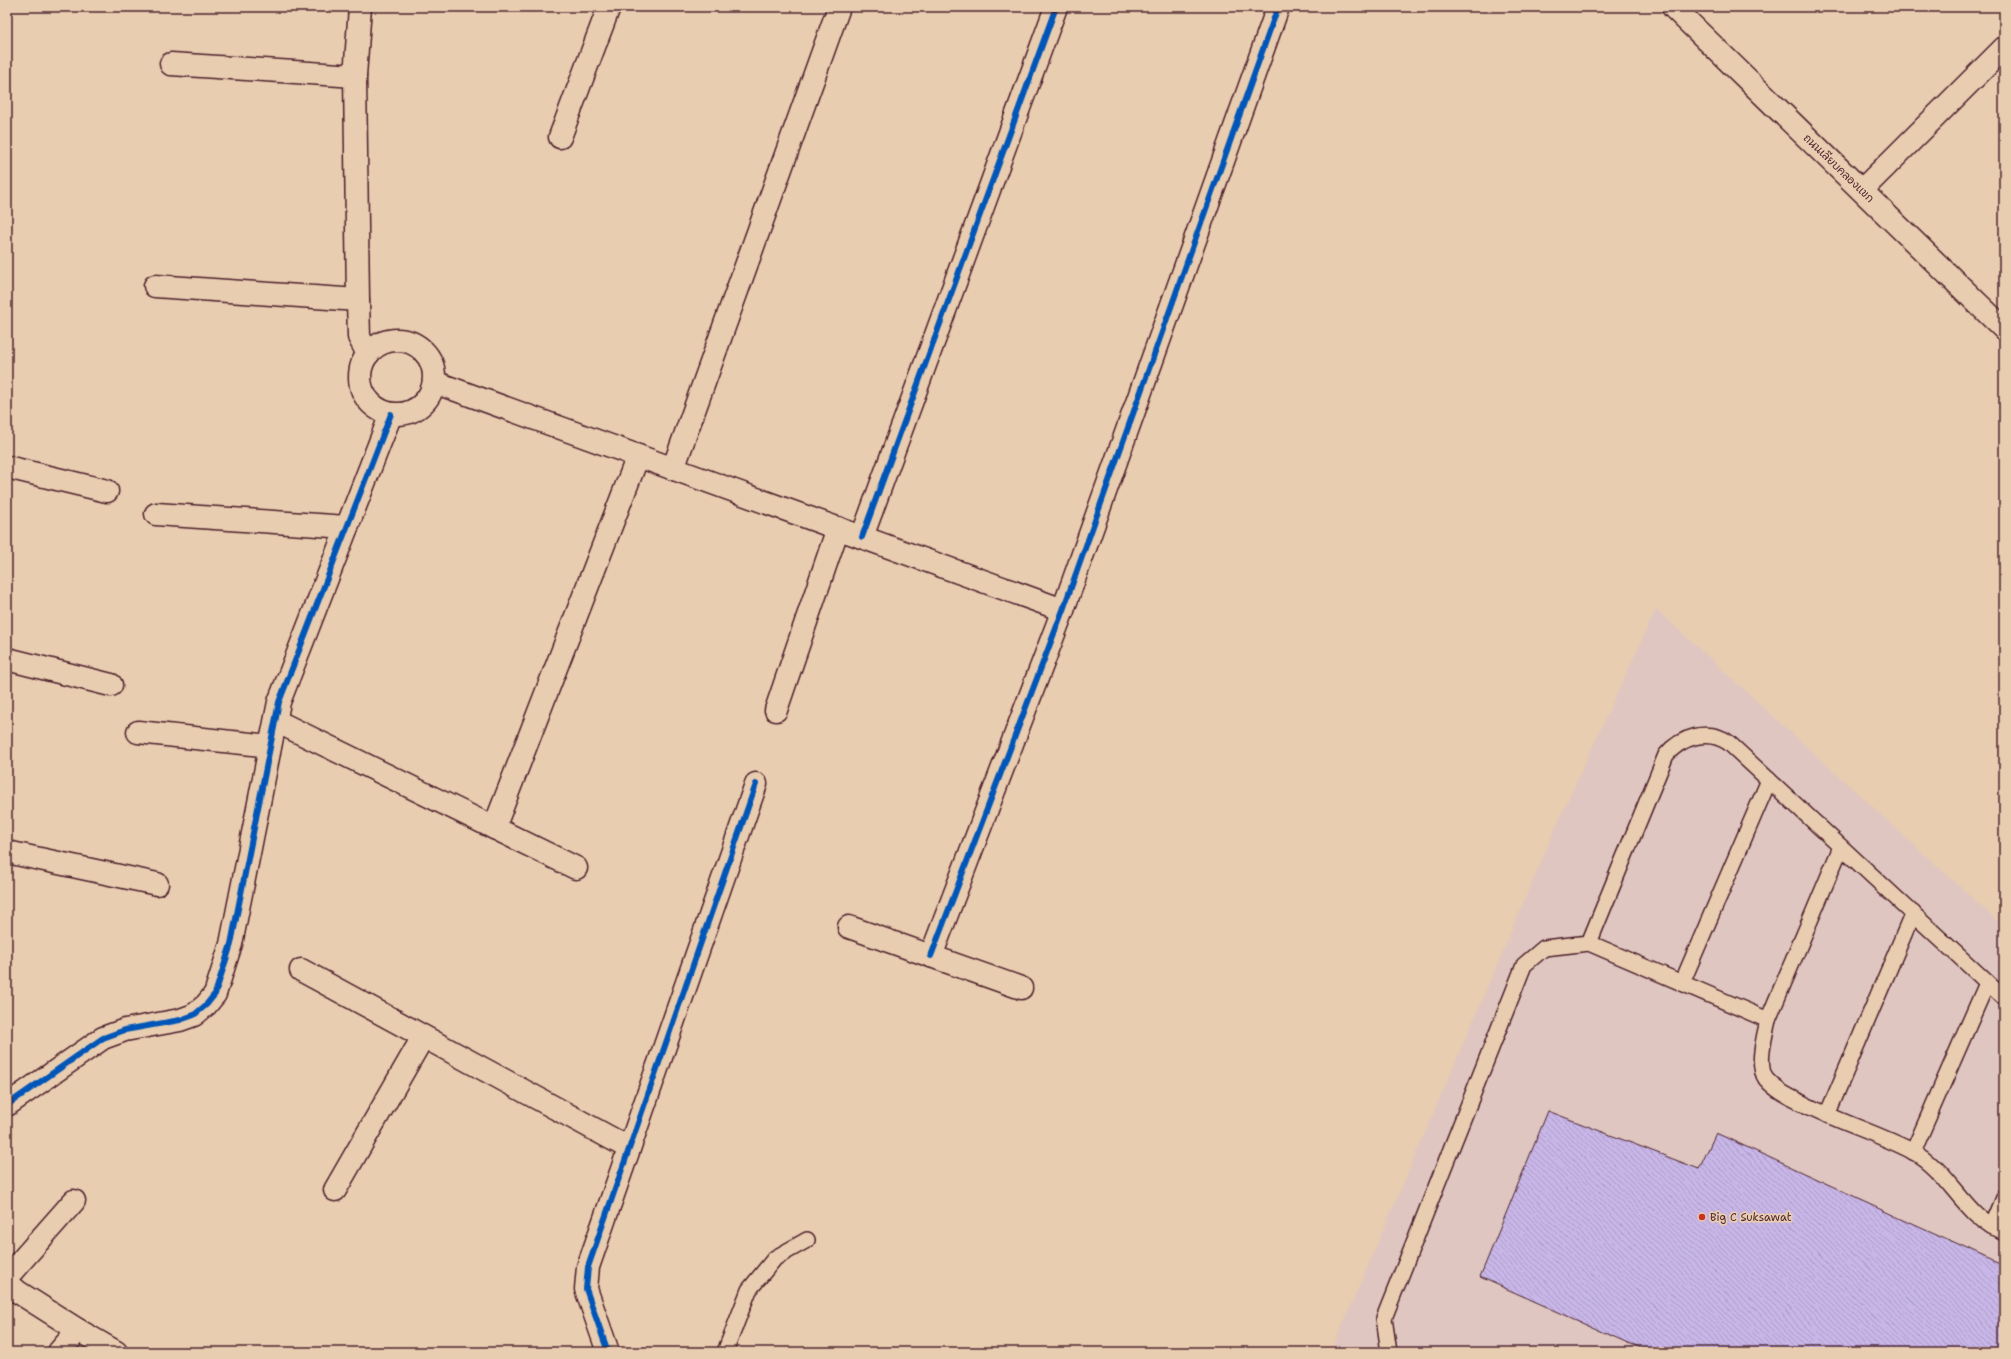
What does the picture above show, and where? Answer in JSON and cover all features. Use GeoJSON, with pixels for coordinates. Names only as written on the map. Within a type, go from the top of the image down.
{"type":"FeatureCollection","features":[{"type":"Feature","properties":{"kind":"street"},"geometry":{"type":"LineString","coordinates":[[360,7],[355,76],[358,300],[359,337],[368,354]]}},
{"type":"Feature","properties":{"kind":"street"},"geometry":{"type":"LineString","coordinates":[[560,137],[609,7]]}},
{"type":"Feature","properties":{"kind":"street"},"geometry":{"type":"LineString","coordinates":[[673,469],[839,7]]}},
{"type":"Feature","properties":{"kind":"street"},"geometry":{"type":"LineString","coordinates":[[862,537],[1056,7]]}},
{"type":"Feature","properties":{"kind":"street"},"geometry":{"type":"LineString","coordinates":[[931,956],[1063,610],[1278,7]]}},
{"type":"Feature","properties":{"kind":"street","name":"ถนนเลียบคลองแขก"},"geometry":{"type":"LineString","coordinates":[[1673,7],[2004,329]]}},
{"type":"Feature","properties":{"kind":"street"},"geometry":{"type":"LineString","coordinates":[[1862,190],[2004,48]]}},
{"type":"Feature","properties":{"kind":"street"},"geometry":{"type":"LineString","coordinates":[[171,64],[355,76]]}},
{"type":"Feature","properties":{"kind":"street"},"geometry":{"type":"LineString","coordinates":[[155,286],[358,300]]}},
{"type":"Feature","properties":{"kind":"street"},"geometry":{"type":"LineString","coordinates":[[402,339],[414,343],[424,350],[434,370],[434,382],[431,394],[424,403],[414,410],[403,414],[391,414],[379,410],[369,402],[362,391],[359,378],[362,365],[368,354],[378,345],[389,340],[402,339]]}},
{"type":"Feature","properties":{"kind":"street"},"geometry":{"type":"LineString","coordinates":[[434,382],[1063,610]]}},
{"type":"Feature","properties":{"kind":"street"},"geometry":{"type":"LineString","coordinates":[[7,1105],[103,1038],[125,1030],[180,1020],[194,1015],[206,1005],[215,994],[231,944],[279,702],[391,414]]}},
{"type":"Feature","properties":{"kind":"street"},"geometry":{"type":"LineString","coordinates":[[494,828],[638,456]]}},
{"type":"Feature","properties":{"kind":"street"},"geometry":{"type":"LineString","coordinates":[[7,467],[107,491]]}},
{"type":"Feature","properties":{"kind":"street"},"geometry":{"type":"LineString","coordinates":[[156,514],[348,527]]}},
{"type":"Feature","properties":{"kind":"street"},"geometry":{"type":"LineString","coordinates":[[776,710],[838,528]]}},
{"type":"Feature","properties":{"kind":"street"},"geometry":{"type":"LineString","coordinates":[[7,659],[110,685]]}},
{"type":"Feature","properties":{"kind":"street"},"geometry":{"type":"LineString","coordinates":[[276,721],[576,868]]}},
{"type":"Feature","properties":{"kind":"street"},"geometry":{"type":"LineString","coordinates":[[138,732],[270,746]]}},
{"type":"Feature","properties":{"kind":"street"},"geometry":{"type":"LineString","coordinates":[[608,1352],[586,1289],[588,1267],[756,784]]}},
{"type":"Feature","properties":{"kind":"street"},"geometry":{"type":"LineString","coordinates":[[7,852],[157,884]]}},
{"type":"Feature","properties":{"kind":"street"},"geometry":{"type":"LineString","coordinates":[[849,927],[1021,988]]}},
{"type":"Feature","properties":{"kind":"street"},"geometry":{"type":"LineString","coordinates":[[301,970],[629,1148]]}},
{"type":"Feature","properties":{"kind":"street"},"geometry":{"type":"LineString","coordinates":[[335,1190],[423,1037]]}},
{"type":"Feature","properties":{"kind":"street"},"geometry":{"type":"LineString","coordinates":[[7,1084],[28,1090]]}},
{"type":"Feature","properties":{"kind":"street"},"geometry":{"type":"LineString","coordinates":[[7,1277],[74,1201]]}},
{"type":"Feature","properties":{"kind":"street"},"geometry":{"type":"LineString","coordinates":[[7,1285],[116,1352]]}},
{"type":"Feature","properties":{"kind":"street"},"geometry":{"type":"LineString","coordinates":[[59,1352],[78,1330]]}},
{"type":"Feature","properties":{"kind":"lane"},"geometry":{"type":"LineString","coordinates":[[1589,943],[1666,755],[1671,749],[1686,739],[1705,735],[1723,738],[2004,998]]}},
{"type":"Feature","properties":{"kind":"lane"},"geometry":{"type":"LineString","coordinates":[[1682,983],[1769,780]]}},
{"type":"Feature","properties":{"kind":"lane"},"geometry":{"type":"LineString","coordinates":[[1841,847],[1768,1020],[1761,1057],[1766,1078],[1782,1093],[1826,1115],[1913,1152],[1938,1171],[1973,1213],[1998,1230],[2004,1198]]}},
{"type":"Feature","properties":{"kind":"lane"},"geometry":{"type":"LineString","coordinates":[[1826,1115],[1913,913]]}},
{"type":"Feature","properties":{"kind":"lane"},"geometry":{"type":"LineString","coordinates":[[1389,1352],[1384,1318],[1524,965],[1544,948],[1589,943],[1768,1020]]}},
{"type":"Feature","properties":{"kind":"lane"},"geometry":{"type":"LineString","coordinates":[[1913,1152],[1987,983]]}},
{"type":"Feature","properties":{"kind":"lane"},"geometry":{"type":"LineString","coordinates":[[725,1352],[749,1290],[775,1258],[807,1240]]}},
{"type":"Feature","properties":{"kind":"shaded area"},"geometry":{"type":"Polygon","coordinates":[[[1656,609],[2004,927],[2004,1352],[1331,1352],[1561,815],[1656,609]]]}},
{"type":"Feature","properties":{"kind":"building","name":"Big C Suksawat"},"geometry":{"type":"Polygon","coordinates":[[[1548,1111],[1699,1169],[1716,1133],[2004,1265],[2004,1352],[1648,1352],[1480,1277],[1548,1111]]]}},
{"type":"Feature","properties":{"kind":"cycle path"},"geometry":{"type":"LineString","coordinates":[[862,537],[1056,7]]}},
{"type":"Feature","properties":{"kind":"cycle path"},"geometry":{"type":"LineString","coordinates":[[931,956],[1063,610],[1278,7]]}},
{"type":"Feature","properties":{"kind":"cycle path"},"geometry":{"type":"LineString","coordinates":[[7,1105],[103,1038],[125,1030],[180,1020],[194,1015],[206,1005],[215,994],[231,944],[279,702],[391,414]]}},
{"type":"Feature","properties":{"kind":"cycle path"},"geometry":{"type":"LineString","coordinates":[[608,1352],[586,1289],[588,1267],[756,784]]}},
{"type":"Feature","properties":{"kind":"place","name":"Big C Suksawat"},"geometry":{"type":"Point","coordinates":[1702,1217]}}]}
